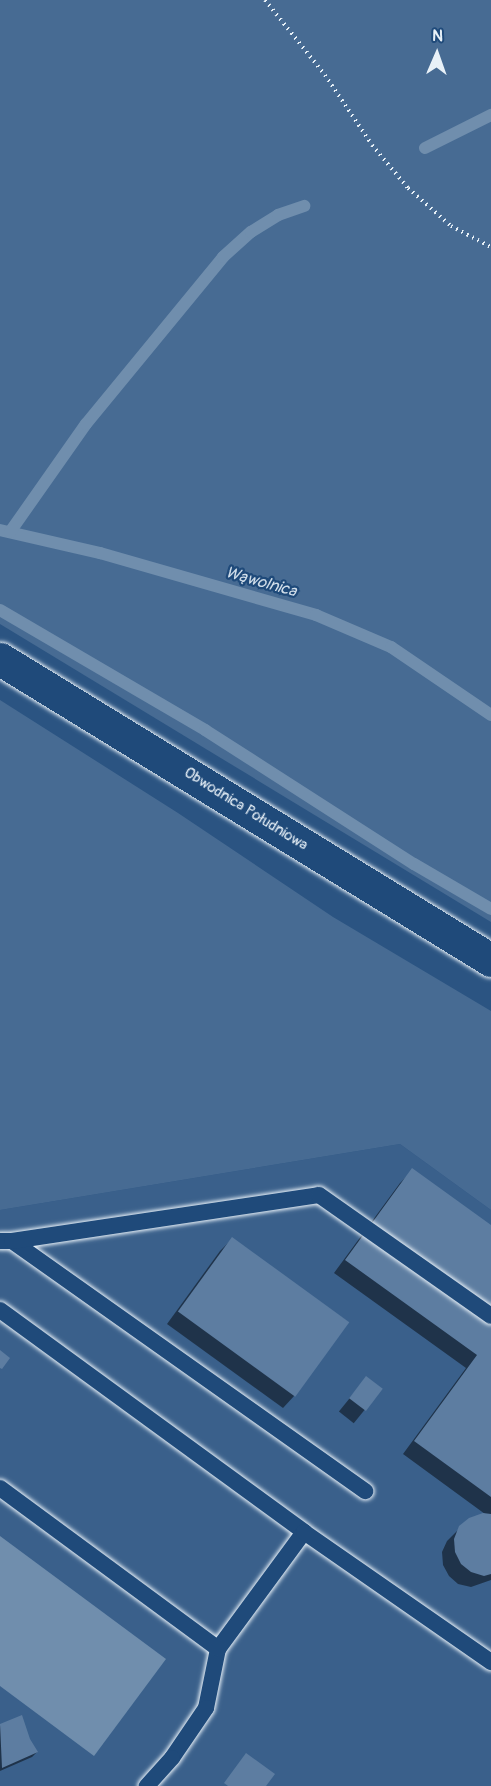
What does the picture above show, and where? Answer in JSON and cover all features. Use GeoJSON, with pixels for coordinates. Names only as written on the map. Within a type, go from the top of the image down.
{"type":"FeatureCollection","features":[{"type":"Feature","properties":{"kind":"main road","name":"Obwodnica Południowa"},"geometry":{"type":"LineString","coordinates":[[0,659],[491,960]]}},
{"type":"Feature","properties":{"kind":"lane"},"geometry":{"type":"LineString","coordinates":[[6,1241],[319,1195],[491,1316]]}},
{"type":"Feature","properties":{"kind":"lane"},"geometry":{"type":"LineString","coordinates":[[6,1241],[365,1491]]}},
{"type":"Feature","properties":{"kind":"lane"},"geometry":{"type":"LineString","coordinates":[[0,1310],[304,1532],[491,1662]]}},
{"type":"Feature","properties":{"kind":"lane"},"geometry":{"type":"LineString","coordinates":[[0,1488],[218,1649]]}},
{"type":"Feature","properties":{"kind":"lane"},"geometry":{"type":"LineString","coordinates":[[147,1786],[172,1758],[206,1708],[218,1649],[304,1532]]}},
{"type":"Feature","properties":{"kind":"path"},"geometry":{"type":"LineString","coordinates":[[265,0],[325,75],[372,145],[408,188],[451,226],[491,247]]}},
{"type":"Feature","properties":{"kind":"shaded area"},"geometry":{"type":"Polygon","coordinates":[[[0,0],[491,0],[491,922],[0,624],[0,0]]]}},
{"type":"Feature","properties":{"kind":"shaded area"},"geometry":{"type":"Polygon","coordinates":[[[0,700],[178,813],[333,917],[491,1011],[491,1210],[400,1144],[0,1210],[0,700]]]}},
{"type":"Feature","properties":{"kind":"shaded area"},"geometry":{"type":"Polygon","coordinates":[[[400,1144],[491,1210],[491,1786],[0,1786],[0,1210],[400,1144]]]}},
{"type":"Feature","properties":{"kind":"shaded area"},"geometry":{"type":"Polygon","coordinates":[[[0,1536],[166,1659],[94,1756],[0,1686],[0,1536]]]}},
{"type":"Feature","properties":{"kind":"building"},"geometry":{"type":"Polygon","coordinates":[[[412,1168],[491,1225],[491,1497],[414,1441],[477,1355],[345,1260],[412,1168]]]}},
{"type":"Feature","properties":{"kind":"building"},"geometry":{"type":"Polygon","coordinates":[[[232,1237],[349,1322],[295,1397],[178,1311],[232,1237]]]}},
{"type":"Feature","properties":{"kind":"building"},"geometry":{"type":"Polygon","coordinates":[[[0,1350],[10,1358],[2,1369],[0,1368],[0,1350]]]}},
{"type":"Feature","properties":{"kind":"building"},"geometry":{"type":"Polygon","coordinates":[[[366,1376],[383,1389],[366,1411],[349,1398],[366,1376]]]}},
{"type":"Feature","properties":{"kind":"building"},"geometry":{"type":"Polygon","coordinates":[[[483,1513],[491,1514],[491,1574],[484,1576],[471,1572],[461,1564],[455,1552],[454,1539],[459,1526],[469,1518],[483,1513]]]}},
{"type":"Feature","properties":{"kind":"building"},"geometry":{"type":"Polygon","coordinates":[[[22,1715],[30,1739],[38,1752],[2,1768],[0,1724],[22,1715]]]}},
{"type":"Feature","properties":{"kind":"building"},"geometry":{"type":"Polygon","coordinates":[[[246,1753],[275,1774],[266,1786],[228,1786],[224,1783],[246,1753]]]}},
{"type":"Feature","properties":{"kind":"waterway"},"geometry":{"type":"LineString","coordinates":[[425,148],[491,115]]}},
{"type":"Feature","properties":{"kind":"waterway"},"geometry":{"type":"LineString","coordinates":[[10,532],[86,424],[223,257],[251,232],[278,215],[304,206]]}},
{"type":"Feature","properties":{"kind":"waterway","name":"Wąwolnica"},"geometry":{"type":"LineString","coordinates":[[0,530],[100,553],[316,615],[391,647],[491,715]]}},
{"type":"Feature","properties":{"kind":"waterway"},"geometry":{"type":"LineString","coordinates":[[0,610],[205,730],[414,864],[491,909]]}}]}
